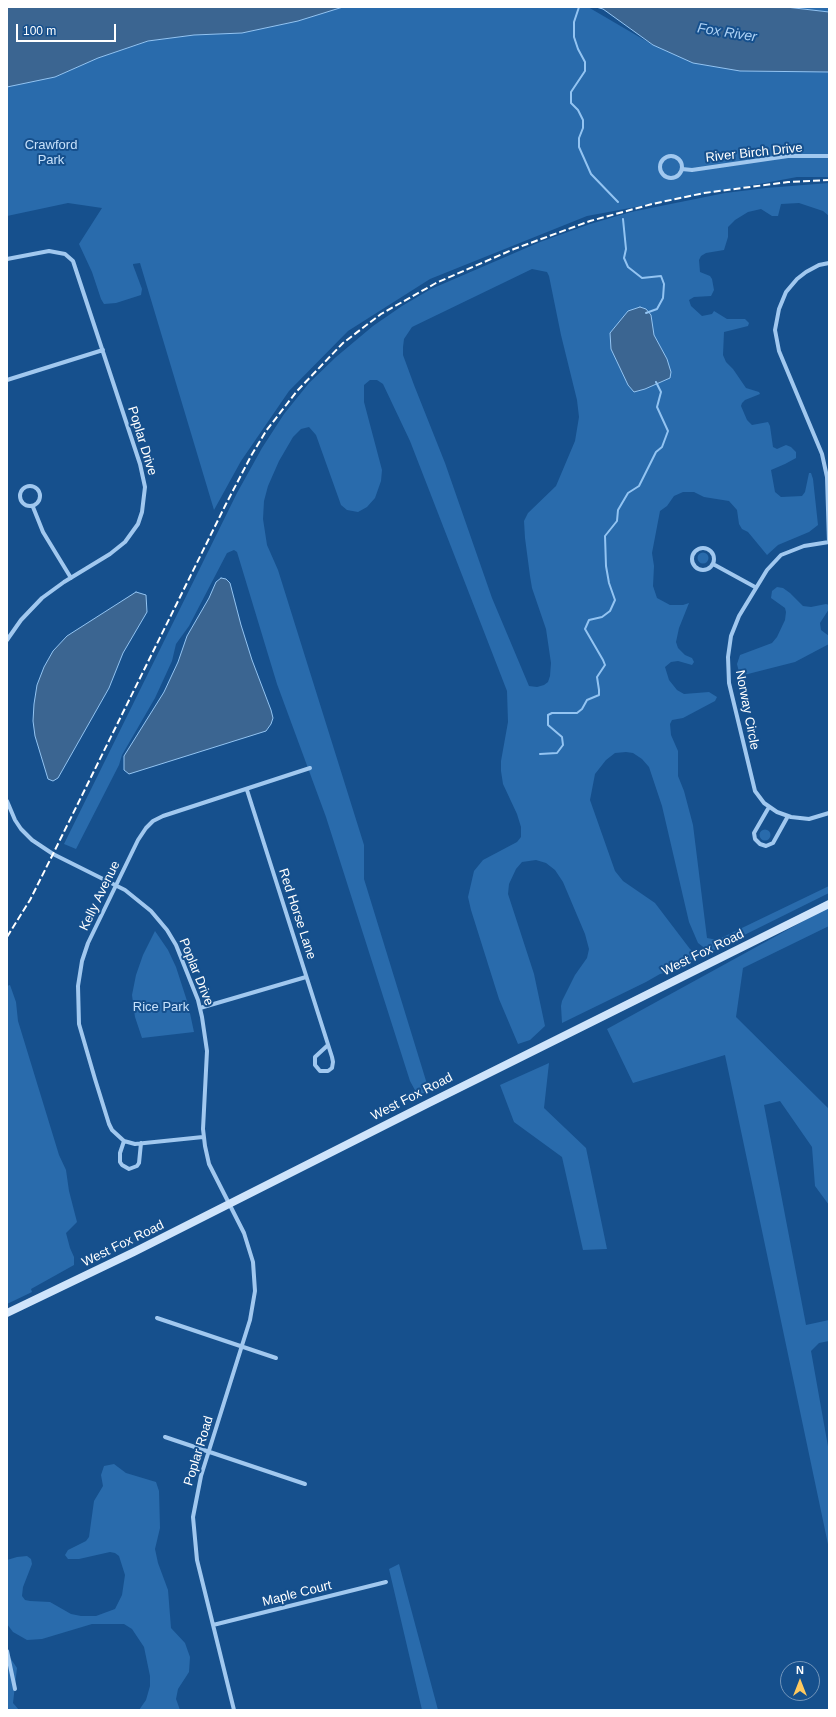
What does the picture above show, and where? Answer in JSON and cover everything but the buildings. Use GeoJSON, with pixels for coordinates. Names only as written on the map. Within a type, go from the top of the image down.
{"type":"FeatureCollection","features":[{"type":"Feature","properties":{"kind":"street","name":"River Birch Drive"},"geometry":{"type":"LineString","coordinates":[[674,156],[682,162],[682,169],[679,175],[669,178],[661,172],[660,164],[665,157],[674,156]]}},
{"type":"Feature","properties":{"kind":"street","name":"River Birch Drive"},"geometry":{"type":"LineString","coordinates":[[682,169],[692,170],[788,156],[829,156]]}},
{"type":"Feature","properties":{"kind":"street","name":"Poplar Drive"},"geometry":{"type":"LineString","coordinates":[[7,259],[49,251],[65,254],[70,257],[75,265],[140,464],[145,487],[145,498],[138,524],[125,542],[110,554],[42,598],[9,633],[7,640]]}},
{"type":"Feature","properties":{"kind":"street"},"geometry":{"type":"LineString","coordinates":[[829,263],[819,265],[806,272],[797,279],[786,292],[779,309],[775,330],[779,352],[822,454],[827,477],[829,542]]}},
{"type":"Feature","properties":{"kind":"street"},"geometry":{"type":"LineString","coordinates":[[7,380],[103,350]]}},
{"type":"Feature","properties":{"kind":"street"},"geometry":{"type":"LineString","coordinates":[[28,486],[38,489],[41,496],[39,503],[33,507],[26,506],[20,499],[23,490],[28,486]]}},
{"type":"Feature","properties":{"kind":"street"},"geometry":{"type":"LineString","coordinates":[[33,507],[43,532],[71,578]]}},
{"type":"Feature","properties":{"kind":"street","name":"Norway Circle"},"geometry":{"type":"LineString","coordinates":[[829,542],[804,546],[781,555],[767,570],[755,587],[739,616],[731,636],[728,658],[729,683],[755,791],[764,803],[788,816],[809,819],[829,813]]}},
{"type":"Feature","properties":{"kind":"street"},"geometry":{"type":"LineString","coordinates":[[707,548],[713,554],[713,564],[706,570],[696,568],[691,560],[692,554],[697,549],[707,548]]}},
{"type":"Feature","properties":{"kind":"street"},"geometry":{"type":"LineString","coordinates":[[713,564],[755,587]]}},
{"type":"Feature","properties":{"kind":"street","name":"Kelly Avenue"},"geometry":{"type":"LineString","coordinates":[[124,1141],[117,1136],[109,1124],[82,1037],[79,1024],[77,998],[80,972],[88,943],[138,840],[153,821],[163,816],[247,790],[310,768]]}},
{"type":"Feature","properties":{"kind":"street","name":"Red Horse Lane"},"geometry":{"type":"LineString","coordinates":[[247,790],[328,1045],[333,1062],[332,1068],[328,1071],[320,1071],[316,1069],[315,1057],[328,1045]]}},
{"type":"Feature","properties":{"kind":"street","name":"Poplar Drive"},"geometry":{"type":"LineString","coordinates":[[7,801],[15,820],[32,840],[53,854],[129,893],[145,906],[167,930],[176,945],[184,962],[200,1008],[207,1051],[203,1137],[209,1164],[229,1204]]}},
{"type":"Feature","properties":{"kind":"street"},"geometry":{"type":"LineString","coordinates":[[770,807],[754,832],[755,839],[760,844],[766,846],[773,843],[788,816]]}},
{"type":"Feature","properties":{"kind":"street","name":"West Fox Road"},"geometry":{"type":"LineString","coordinates":[[7,1313],[134,1252],[428,1102],[829,904]]}},
{"type":"Feature","properties":{"kind":"street"},"geometry":{"type":"LineString","coordinates":[[200,1008],[242,997],[306,977]]}},
{"type":"Feature","properties":{"kind":"street"},"geometry":{"type":"LineString","coordinates":[[141,1143],[139,1163],[137,1166],[129,1169],[122,1166],[120,1162],[120,1153],[124,1141],[141,1143],[203,1137]]}},
{"type":"Feature","properties":{"kind":"street","name":"Poplar Road"},"geometry":{"type":"LineString","coordinates":[[229,1204],[244,1233],[253,1262],[255,1291],[250,1320],[209,1451],[196,1496],[193,1517],[197,1560],[234,1710]]}},
{"type":"Feature","properties":{"kind":"street"},"geometry":{"type":"LineString","coordinates":[[157,1318],[242,1348],[276,1358]]}},
{"type":"Feature","properties":{"kind":"street"},"geometry":{"type":"LineString","coordinates":[[165,1437],[305,1484]]}},
{"type":"Feature","properties":{"kind":"street","name":"Maple Court"},"geometry":{"type":"LineString","coordinates":[[213,1625],[386,1582]]}},
{"type":"Feature","properties":{"kind":"street"},"geometry":{"type":"LineString","coordinates":[[7,1651],[15,1689]]}},
{"type":"Feature","properties":{"kind":"green space","name":"Crawford Park"},"geometry":{"type":"Polygon","coordinates":[[[343,7],[588,7],[653,45],[693,63],[740,71],[829,72],[829,177],[797,177],[587,216],[430,279],[348,331],[289,391],[241,461],[214,510],[140,263],[133,265],[142,289],[141,295],[116,303],[104,304],[92,272],[79,244],[102,208],[68,203],[7,216],[7,87],[55,77],[98,58],[149,41],[194,35],[242,33],[298,21],[343,7]]]}},
{"type":"Feature","properties":{"kind":"green space"},"geometry":{"type":"Polygon","coordinates":[[[787,7],[829,7],[829,12],[787,7]]]}},
{"type":"Feature","properties":{"kind":"green space"},"geometry":{"type":"Polygon","coordinates":[[[829,183],[829,216],[823,211],[799,203],[781,204],[778,216],[772,216],[761,209],[748,212],[735,220],[728,227],[728,237],[724,250],[706,253],[701,256],[699,260],[700,272],[710,276],[712,279],[714,290],[711,296],[694,297],[689,300],[691,306],[702,316],[712,314],[714,311],[727,319],[745,319],[749,323],[748,326],[724,332],[723,355],[726,362],[733,369],[746,388],[759,392],[760,394],[745,400],[742,403],[741,406],[747,420],[752,425],[768,422],[773,447],[777,449],[786,445],[791,447],[796,452],[796,458],[771,470],[775,492],[781,497],[802,496],[805,492],[809,473],[811,473],[818,525],[809,532],[778,545],[767,555],[748,532],[742,529],[739,524],[737,510],[729,501],[704,497],[694,492],[683,492],[674,496],[667,506],[660,511],[652,553],[654,566],[653,586],[657,598],[670,605],[683,605],[689,603],[679,628],[676,642],[678,648],[685,655],[692,658],[694,662],[692,665],[678,661],[671,662],[665,667],[669,680],[677,690],[684,694],[709,692],[717,697],[715,701],[683,718],[672,720],[670,724],[671,735],[678,751],[678,776],[684,791],[693,825],[707,938],[717,940],[829,886],[829,893],[710,952],[698,943],[689,922],[662,806],[649,767],[642,759],[633,753],[615,753],[606,760],[595,774],[590,800],[615,871],[623,881],[655,903],[690,949],[699,956],[672,971],[660,974],[562,1023],[562,1001],[575,975],[587,958],[589,949],[585,934],[563,882],[555,870],[546,863],[536,860],[522,862],[516,869],[509,884],[508,894],[534,974],[545,1026],[530,1040],[518,1044],[499,999],[468,897],[474,871],[483,860],[517,842],[521,837],[521,827],[517,814],[503,784],[501,771],[501,761],[508,722],[507,691],[410,441],[383,384],[377,380],[370,380],[364,385],[364,402],[382,470],[381,481],[375,498],[367,507],[358,512],[347,510],[341,505],[316,435],[309,427],[301,429],[293,437],[279,461],[268,486],[264,501],[263,519],[267,545],[278,570],[364,845],[364,879],[427,1084],[427,1092],[421,1094],[416,1092],[410,1081],[326,817],[277,684],[237,552],[234,550],[227,553],[189,626],[176,644],[172,661],[155,698],[122,755],[119,765],[76,849],[64,844],[237,493],[262,448],[284,414],[309,383],[336,357],[373,326],[402,306],[431,289],[540,242],[590,224],[631,212],[725,193],[829,183]],[[532,269],[412,327],[404,339],[403,347],[403,355],[445,463],[492,598],[529,686],[537,687],[548,682],[551,663],[546,629],[532,588],[524,521],[528,513],[556,486],[575,441],[579,417],[577,400],[547,272],[532,269]]]}},
{"type":"Feature","properties":{"kind":"green space"},"geometry":{"type":"Polygon","coordinates":[[[701,553],[705,553],[707,554],[707,562],[701,563],[698,560],[698,556],[701,553]]]}},
{"type":"Feature","properties":{"kind":"green space"},"geometry":{"type":"Polygon","coordinates":[[[777,587],[783,588],[790,593],[803,606],[811,607],[826,604],[829,605],[829,609],[820,623],[821,630],[829,636],[829,644],[795,662],[740,676],[737,664],[740,655],[772,643],[777,637],[785,620],[785,608],[771,598],[772,591],[777,587]]]}},
{"type":"Feature","properties":{"kind":"green space"},"geometry":{"type":"Polygon","coordinates":[[[763,830],[767,830],[769,831],[769,839],[763,840],[760,837],[760,833],[763,830]]]}},
{"type":"Feature","properties":{"kind":"green space"},"geometry":{"type":"Polygon","coordinates":[[[829,907],[829,926],[743,968],[736,1017],[829,1109],[829,1205],[815,1186],[812,1147],[780,1101],[764,1105],[806,1325],[829,1320],[829,1341],[819,1343],[811,1351],[829,1452],[829,1549],[725,1055],[633,1083],[607,1029],[829,907]]]}},
{"type":"Feature","properties":{"kind":"green space","name":"Rice Park"},"geometry":{"type":"Polygon","coordinates":[[[155,931],[168,950],[176,967],[188,1004],[194,1032],[142,1038],[135,1017],[132,995],[136,975],[143,955],[155,931]]]}},
{"type":"Feature","properties":{"kind":"green space"},"geometry":{"type":"Polygon","coordinates":[[[10,985],[16,1002],[18,1021],[59,1155],[66,1170],[69,1191],[77,1222],[66,1233],[74,1257],[74,1265],[31,1289],[32,1292],[7,1304],[7,986],[10,985]]]}},
{"type":"Feature","properties":{"kind":"green space"},"geometry":{"type":"Polygon","coordinates":[[[549,1063],[544,1108],[586,1148],[607,1249],[583,1250],[562,1157],[514,1122],[500,1085],[549,1063]]]}},
{"type":"Feature","properties":{"kind":"green space"},"geometry":{"type":"Polygon","coordinates":[[[114,1464],[126,1473],[156,1482],[159,1491],[160,1528],[155,1549],[158,1563],[168,1590],[171,1628],[185,1643],[190,1657],[189,1672],[178,1689],[176,1699],[180,1710],[139,1710],[146,1700],[150,1686],[150,1676],[144,1647],[132,1629],[124,1624],[92,1624],[42,1639],[27,1640],[13,1632],[7,1624],[7,1560],[17,1557],[27,1556],[31,1559],[32,1564],[23,1587],[22,1596],[25,1600],[50,1602],[71,1614],[81,1616],[96,1616],[115,1609],[122,1595],[125,1575],[119,1556],[110,1552],[79,1559],[68,1559],[65,1555],[68,1550],[86,1541],[89,1537],[94,1501],[103,1486],[101,1475],[104,1466],[114,1464]]]}},
{"type":"Feature","properties":{"kind":"green space"},"geometry":{"type":"Polygon","coordinates":[[[399,1564],[438,1710],[422,1710],[389,1569],[399,1564]]]}},
{"type":"Feature","properties":{"kind":"green space"},"geometry":{"type":"Polygon","coordinates":[[[7,1653],[17,1668],[13,1703],[19,1710],[7,1710],[7,1653]]]}},
{"type":"Feature","properties":{"kind":"water"},"geometry":{"type":"Polygon","coordinates":[[[7,7],[343,7],[298,21],[242,33],[194,35],[148,41],[98,58],[55,77],[7,87],[7,7]]]}},
{"type":"Feature","properties":{"kind":"water","name":"Fox River"},"geometry":{"type":"Polygon","coordinates":[[[596,7],[786,7],[829,12],[829,72],[740,71],[693,63],[653,45],[603,9],[596,7]]]}},
{"type":"Feature","properties":{"kind":"water"},"geometry":{"type":"Polygon","coordinates":[[[640,307],[646,309],[651,315],[654,335],[667,359],[671,372],[670,378],[634,392],[628,385],[611,349],[610,333],[628,311],[640,307]]]}},
{"type":"Feature","properties":{"kind":"water"},"geometry":{"type":"Polygon","coordinates":[[[221,578],[226,579],[230,583],[252,660],[271,710],[273,718],[271,724],[266,731],[129,774],[124,770],[124,756],[164,692],[178,662],[187,636],[209,598],[216,582],[221,578]]]}},
{"type":"Feature","properties":{"kind":"water"},"geometry":{"type":"Polygon","coordinates":[[[136,592],[146,595],[147,612],[123,653],[109,688],[58,778],[53,781],[48,779],[35,736],[33,721],[37,685],[44,667],[53,651],[67,636],[136,592]]]}},
{"type":"Feature","properties":{"kind":"waterway"},"geometry":{"type":"LineString","coordinates":[[579,7],[574,22],[574,37],[585,62],[585,71],[571,92],[571,103],[578,110],[583,120],[583,128],[579,138],[579,147],[591,174],[618,202]]}},
{"type":"Feature","properties":{"kind":"waterway"},"geometry":{"type":"LineString","coordinates":[[623,219],[626,249],[624,258],[628,267],[642,278],[661,276],[664,284],[663,298],[657,309],[646,313]]}},
{"type":"Feature","properties":{"kind":"waterway"},"geometry":{"type":"LineString","coordinates":[[540,754],[557,753],[563,745],[562,737],[548,725],[548,715],[552,713],[577,713],[582,709],[587,700],[599,695],[597,677],[605,665],[585,629],[589,620],[602,617],[610,611],[615,600],[609,583],[606,566],[605,536],[617,521],[618,510],[628,493],[639,486],[656,452],[662,447],[668,431],[657,407],[661,392],[656,382]]}},
{"type":"Feature","properties":{"kind":"railway"},"geometry":{"type":"LineString","coordinates":[[7,937],[30,900],[251,456],[266,431],[297,391],[343,343],[381,314],[436,283],[514,249],[590,221],[652,204],[704,193],[788,182],[829,180]]}}]}
